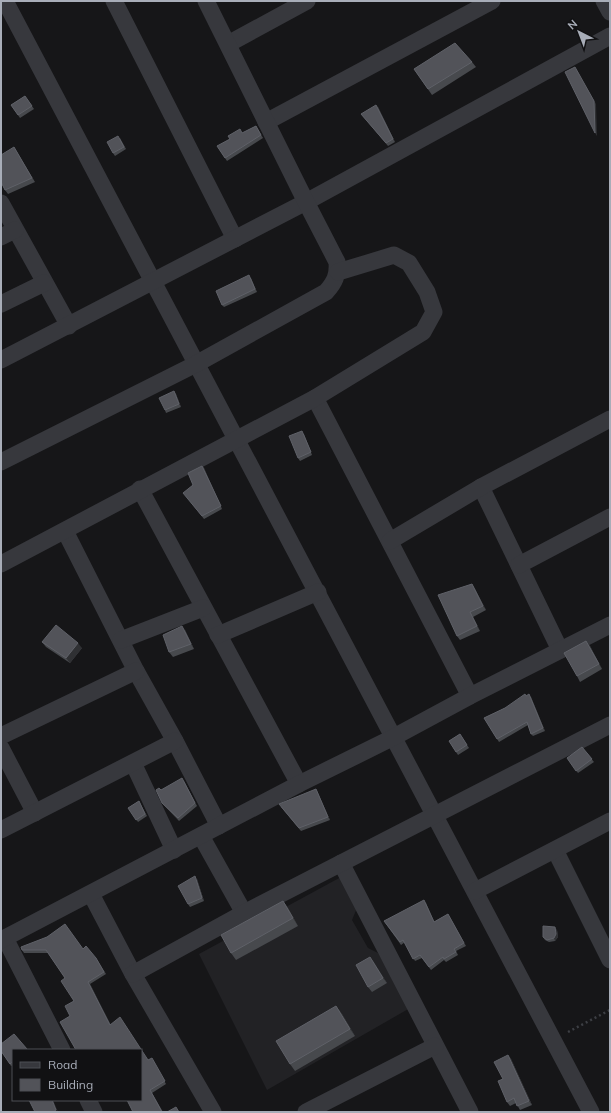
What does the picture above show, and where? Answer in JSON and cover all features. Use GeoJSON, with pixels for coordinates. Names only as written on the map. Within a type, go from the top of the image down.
{"type":"FeatureCollection","features":[{"type":"Feature","properties":{"kind":"street"},"geometry":{"type":"LineString","coordinates":[[5,1],[591,1112]]}},
{"type":"Feature","properties":{"kind":"street"},"geometry":{"type":"LineString","coordinates":[[114,1],[235,239]]}},
{"type":"Feature","properties":{"kind":"street"},"geometry":{"type":"LineString","coordinates":[[1,462],[196,364],[326,292],[335,281],[338,272],[338,262],[306,202],[206,1]]}},
{"type":"Feature","properties":{"kind":"street"},"geometry":{"type":"LineString","coordinates":[[228,44],[307,1]]}},
{"type":"Feature","properties":{"kind":"street"},"geometry":{"type":"LineString","coordinates":[[266,122],[492,1]]}},
{"type":"Feature","properties":{"kind":"street"},"geometry":{"type":"LineString","coordinates":[[604,1],[610,12]]}},
{"type":"Feature","properties":{"kind":"street"},"geometry":{"type":"LineString","coordinates":[[1,360],[306,202],[610,36]]}},
{"type":"Feature","properties":{"kind":"street"},"geometry":{"type":"LineString","coordinates":[[1,203],[8,234],[44,283],[69,326]]}},
{"type":"Feature","properties":{"kind":"street"},"geometry":{"type":"LineString","coordinates":[[1,564],[65,531],[140,489],[316,398],[423,332],[434,312],[428,292],[409,262],[394,255],[338,272]]}},
{"type":"Feature","properties":{"kind":"street"},"geometry":{"type":"LineString","coordinates":[[1,304],[44,283]]}},
{"type":"Feature","properties":{"kind":"street"},"geometry":{"type":"LineString","coordinates":[[316,398],[470,696]]}},
{"type":"Feature","properties":{"kind":"street"},"geometry":{"type":"LineString","coordinates":[[390,541],[481,487],[610,419]]}},
{"type":"Feature","properties":{"kind":"street"},"geometry":{"type":"LineString","coordinates":[[481,487],[560,650]]}},
{"type":"Feature","properties":{"kind":"street"},"geometry":{"type":"LineString","coordinates":[[140,489],[299,784]]}},
{"type":"Feature","properties":{"kind":"street"},"geometry":{"type":"LineString","coordinates":[[519,565],[610,517]]}},
{"type":"Feature","properties":{"kind":"street"},"geometry":{"type":"LineString","coordinates":[[65,531],[136,671],[175,741],[219,826]]}},
{"type":"Feature","properties":{"kind":"street"},"geometry":{"type":"LineString","coordinates":[[218,635],[318,592]]}},
{"type":"Feature","properties":{"kind":"street"},"geometry":{"type":"LineString","coordinates":[[120,640],[204,608]]}},
{"type":"Feature","properties":{"kind":"street"},"geometry":{"type":"LineString","coordinates":[[61,1049],[3,939],[299,784],[394,738],[470,696],[610,624]]}},
{"type":"Feature","properties":{"kind":"street"},"geometry":{"type":"LineString","coordinates":[[1,736],[136,671]]}},
{"type":"Feature","properties":{"kind":"street"},"geometry":{"type":"LineString","coordinates":[[133,974],[244,913],[610,725]]}},
{"type":"Feature","properties":{"kind":"street"},"geometry":{"type":"LineString","coordinates":[[1,830],[175,741]]}},
{"type":"Feature","properties":{"kind":"street"},"geometry":{"type":"LineString","coordinates":[[1,748],[35,813]]}},
{"type":"Feature","properties":{"kind":"street"},"geometry":{"type":"LineString","coordinates":[[133,763],[174,850]]}},
{"type":"Feature","properties":{"kind":"street"},"geometry":{"type":"LineString","coordinates":[[475,891],[610,821]]}},
{"type":"Feature","properties":{"kind":"street"},"geometry":{"type":"LineString","coordinates":[[201,836],[244,913]]}},
{"type":"Feature","properties":{"kind":"street"},"geometry":{"type":"LineString","coordinates":[[555,850],[610,960]]}},
{"type":"Feature","properties":{"kind":"street"},"geometry":{"type":"LineString","coordinates":[[341,863],[470,1112]]}},
{"type":"Feature","properties":{"kind":"street"},"geometry":{"type":"LineString","coordinates":[[91,894],[133,974],[213,1112]]}},
{"type":"Feature","properties":{"kind":"street"},"geometry":{"type":"LineString","coordinates":[[306,1112],[435,1046]]}},
{"type":"Feature","properties":{"kind":"street"},"geometry":{"type":"LineString","coordinates":[[88,1101],[94,1112]]}},
{"type":"Feature","properties":{"kind":"path"},"geometry":{"type":"LineString","coordinates":[[553,1040],[610,1010]]}},
{"type":"Feature","properties":{"kind":"shaded area"},"geometry":{"type":"Polygon","coordinates":[[[341,877],[357,908],[352,920],[368,948],[378,953],[410,1008],[267,1090],[199,954],[341,877]]]}},
{"type":"Feature","properties":{"kind":"building"},"geometry":{"type":"Polygon","coordinates":[[[455,43],[472,62],[428,89],[414,69],[455,43]]]}},
{"type":"Feature","properties":{"kind":"building"},"geometry":{"type":"Polygon","coordinates":[[[575,67],[594,101],[595,133],[565,72],[575,67]]]}},
{"type":"Feature","properties":{"kind":"building"},"geometry":{"type":"Polygon","coordinates":[[[25,96],[32,106],[18,115],[11,105],[25,96]]]}},
{"type":"Feature","properties":{"kind":"building"},"geometry":{"type":"Polygon","coordinates":[[[376,105],[393,139],[386,143],[361,114],[376,105]]]}},
{"type":"Feature","properties":{"kind":"building"},"geometry":{"type":"Polygon","coordinates":[[[256,126],[261,135],[225,158],[217,146],[230,139],[228,136],[240,129],[242,133],[256,126]]]}},
{"type":"Feature","properties":{"kind":"building"},"geometry":{"type":"Polygon","coordinates":[[[118,136],[124,147],[113,153],[107,142],[118,136]]]}},
{"type":"Feature","properties":{"kind":"building"},"geometry":{"type":"Polygon","coordinates":[[[14,147],[32,178],[5,190],[1,182],[1,155],[14,147]]]}},
{"type":"Feature","properties":{"kind":"building"},"geometry":{"type":"Polygon","coordinates":[[[249,275],[255,289],[222,305],[216,291],[249,275]]]}},
{"type":"Feature","properties":{"kind":"building"},"geometry":{"type":"Polygon","coordinates":[[[174,391],[179,404],[165,410],[159,398],[174,391]]]}},
{"type":"Feature","properties":{"kind":"building"},"geometry":{"type":"Polygon","coordinates":[[[302,431],[311,452],[298,458],[289,436],[302,431]]]}},
{"type":"Feature","properties":{"kind":"building"},"geometry":{"type":"Polygon","coordinates":[[[202,466],[221,506],[202,516],[183,493],[193,485],[188,473],[202,466]]]}},
{"type":"Feature","properties":{"kind":"building"},"geometry":{"type":"Polygon","coordinates":[[[472,584],[483,606],[470,612],[477,626],[457,636],[438,595],[472,584]]]}},
{"type":"Feature","properties":{"kind":"building"},"geometry":{"type":"Polygon","coordinates":[[[56,625],[78,643],[66,658],[42,642],[56,625]]]}},
{"type":"Feature","properties":{"kind":"building"},"geometry":{"type":"Polygon","coordinates":[[[182,626],[191,644],[169,652],[163,635],[182,626]]]}},
{"type":"Feature","properties":{"kind":"building"},"geometry":{"type":"Polygon","coordinates":[[[586,641],[599,664],[577,676],[564,653],[586,641]]]}},
{"type":"Feature","properties":{"kind":"building"},"geometry":{"type":"Polygon","coordinates":[[[525,694],[526,696],[529,694],[543,728],[531,734],[527,722],[497,739],[484,718],[505,708],[525,694]]]}},
{"type":"Feature","properties":{"kind":"building"},"geometry":{"type":"Polygon","coordinates":[[[460,734],[467,745],[456,752],[449,741],[460,734]]]}},
{"type":"Feature","properties":{"kind":"building"},"geometry":{"type":"Polygon","coordinates":[[[582,747],[592,759],[576,771],[567,758],[582,747]]]}},
{"type":"Feature","properties":{"kind":"building"},"geometry":{"type":"Polygon","coordinates":[[[182,778],[195,803],[178,818],[162,803],[156,790],[159,788],[161,790],[182,778]]]}},
{"type":"Feature","properties":{"kind":"building"},"geometry":{"type":"Polygon","coordinates":[[[316,789],[328,817],[299,828],[279,804],[316,789]]]}},
{"type":"Feature","properties":{"kind":"building"},"geometry":{"type":"Polygon","coordinates":[[[139,801],[145,814],[136,820],[128,808],[139,801]]]}},
{"type":"Feature","properties":{"kind":"building"},"geometry":{"type":"Polygon","coordinates":[[[195,876],[202,898],[188,904],[178,886],[195,876]]]}},
{"type":"Feature","properties":{"kind":"building"},"geometry":{"type":"Polygon","coordinates":[[[424,900],[434,922],[448,914],[464,943],[454,949],[456,952],[444,959],[443,957],[429,967],[420,955],[413,959],[403,940],[400,942],[384,921],[424,900]]]}},
{"type":"Feature","properties":{"kind":"building"},"geometry":{"type":"Polygon","coordinates":[[[283,901],[293,918],[231,953],[221,935],[283,901]]]}},
{"type":"Feature","properties":{"kind":"building"},"geometry":{"type":"Polygon","coordinates":[[[65,924],[83,949],[86,946],[96,958],[104,972],[88,982],[110,1025],[120,1017],[141,1049],[75,1049],[60,1022],[70,1016],[65,1006],[74,1001],[61,981],[65,978],[46,950],[22,950],[21,947],[47,937],[65,924]]]}},
{"type":"Feature","properties":{"kind":"building"},"geometry":{"type":"Polygon","coordinates":[[[543,926],[555,927],[556,934],[554,938],[547,940],[543,937],[543,926]]]}},
{"type":"Feature","properties":{"kind":"building"},"geometry":{"type":"Polygon","coordinates":[[[370,957],[383,978],[368,987],[356,965],[370,957]]]}},
{"type":"Feature","properties":{"kind":"building"},"geometry":{"type":"Polygon","coordinates":[[[336,1006],[350,1029],[290,1064],[276,1041],[336,1006]]]}},
{"type":"Feature","properties":{"kind":"building"},"geometry":{"type":"Polygon","coordinates":[[[14,1034],[27,1049],[12,1049],[12,1062],[10,1064],[1,1051],[1,1044],[14,1034]]]}},
{"type":"Feature","properties":{"kind":"building"},"geometry":{"type":"Polygon","coordinates":[[[142,1051],[148,1060],[152,1058],[165,1081],[150,1090],[162,1112],[133,1112],[128,1101],[142,1101],[142,1051]]]}},
{"type":"Feature","properties":{"kind":"building"},"geometry":{"type":"Polygon","coordinates":[[[508,1055],[529,1101],[517,1106],[514,1098],[507,1102],[498,1081],[503,1079],[494,1062],[508,1055]]]}},
{"type":"Feature","properties":{"kind":"building"},"geometry":{"type":"Polygon","coordinates":[[[30,1101],[52,1101],[56,1110],[53,1112],[35,1112],[30,1101]]]}},
{"type":"Feature","properties":{"kind":"building"},"geometry":{"type":"Polygon","coordinates":[[[176,1107],[179,1112],[167,1112],[176,1107]]]}}]}
